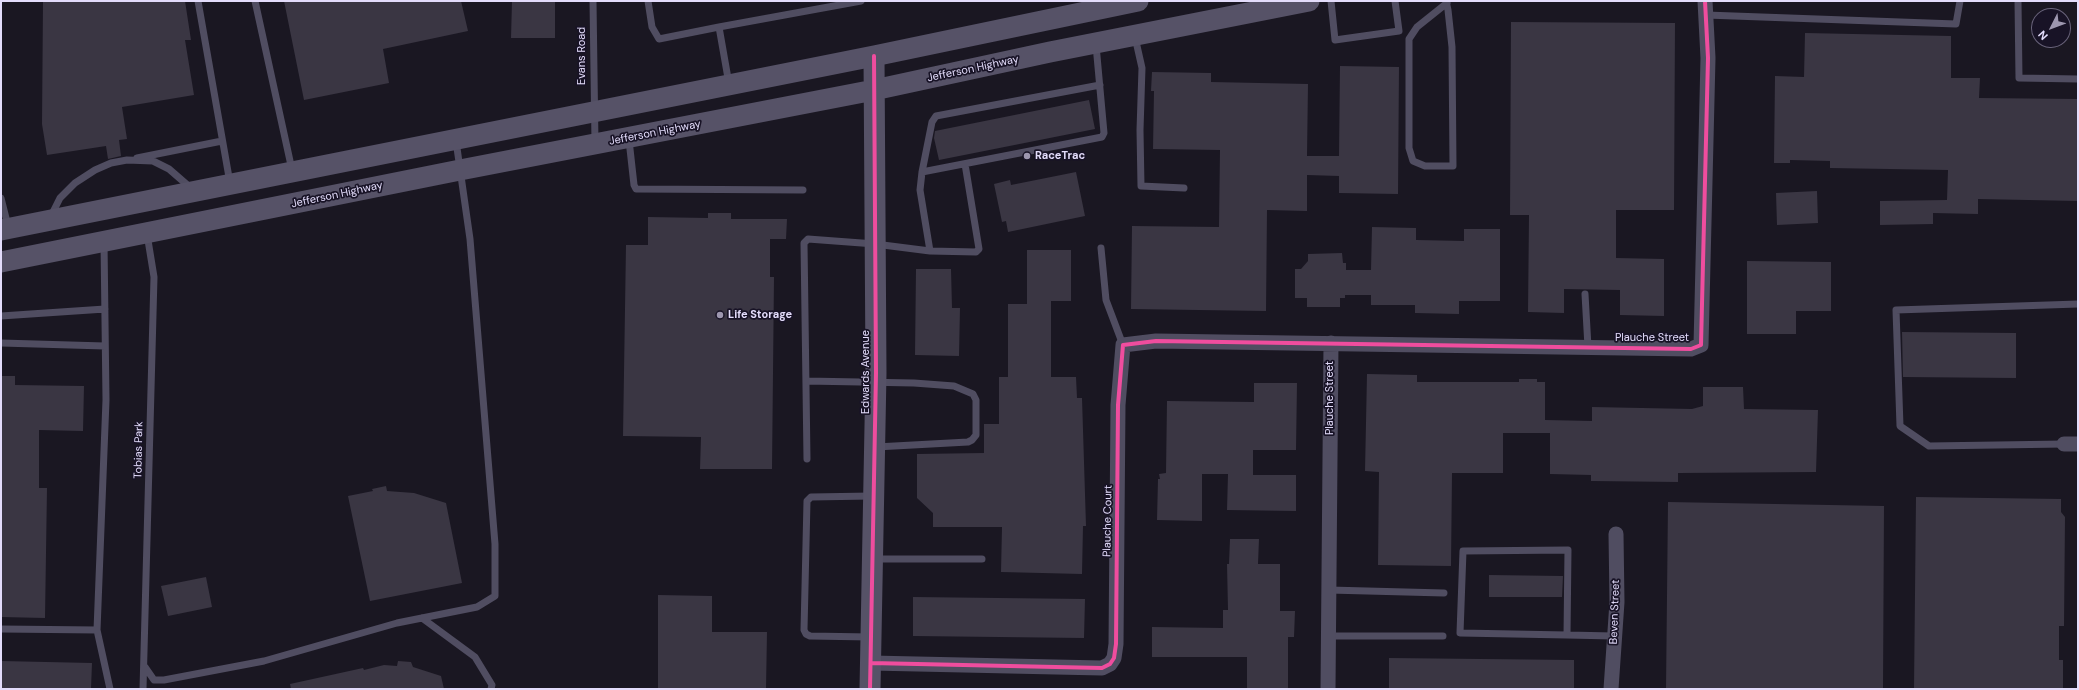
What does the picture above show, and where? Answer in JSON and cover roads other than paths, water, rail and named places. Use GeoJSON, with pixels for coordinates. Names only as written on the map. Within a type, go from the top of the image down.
{"type":"FeatureCollection","features":[{"type":"Feature","properties":{"kind":"main road"},"geometry":{"type":"LineString","coordinates":[[5,229],[230,185],[594,110],[874,56],[1077,10],[1138,1]]}},
{"type":"Feature","properties":{"kind":"main road","name":"Jefferson Highway"},"geometry":{"type":"LineString","coordinates":[[1,262],[147,234],[460,170],[874,90],[1135,35],[1309,1]]}},
{"type":"Feature","properties":{"kind":"main road","name":"Edwards Avenue"},"geometry":{"type":"LineString","coordinates":[[870,689],[876,382],[874,56]]}},
{"type":"Feature","properties":{"kind":"street","name":"Plauche Street"},"geometry":{"type":"LineString","coordinates":[[1328,689],[1331,343],[1692,349],[1701,345],[1708,58],[1706,8]]}},
{"type":"Feature","properties":{"kind":"street"},"geometry":{"type":"LineString","coordinates":[[1123,345],[1156,340],[1331,343]]}},
{"type":"Feature","properties":{"kind":"street","name":"Plauche Court"},"geometry":{"type":"LineString","coordinates":[[871,663],[1102,668],[1110,664],[1114,658],[1116,644],[1118,405],[1123,345]]}},
{"type":"Feature","properties":{"kind":"street","name":"Beven Street"},"geometry":{"type":"LineString","coordinates":[[1610,689],[1617,602],[1616,534]]}},
{"type":"Feature","properties":{"kind":"lane"},"geometry":{"type":"LineString","coordinates":[[198,1],[230,185]]}},
{"type":"Feature","properties":{"kind":"lane"},"geometry":{"type":"LineString","coordinates":[[255,1],[292,172]]}},
{"type":"Feature","properties":{"kind":"lane","name":"Evans Road"},"geometry":{"type":"LineString","coordinates":[[593,1],[595,145]]}},
{"type":"Feature","properties":{"kind":"lane"},"geometry":{"type":"LineString","coordinates":[[648,1],[652,27],[659,39],[861,1]]}},
{"type":"Feature","properties":{"kind":"lane"},"geometry":{"type":"LineString","coordinates":[[1331,1],[1335,40],[1399,31],[1395,1]]}},
{"type":"Feature","properties":{"kind":"lane"},"geometry":{"type":"LineString","coordinates":[[1706,8],[1956,24],[1960,1]]}},
{"type":"Feature","properties":{"kind":"lane"},"geometry":{"type":"LineString","coordinates":[[2018,1],[2019,78],[2078,79]]}},
{"type":"Feature","properties":{"kind":"lane"},"geometry":{"type":"LineString","coordinates":[[1446,2],[1452,47],[1453,166],[1425,166],[1413,161],[1409,148],[1409,39],[1417,27],[1446,2]]}},
{"type":"Feature","properties":{"kind":"lane"},"geometry":{"type":"LineString","coordinates":[[719,27],[730,84]]}},
{"type":"Feature","properties":{"kind":"lane"},"geometry":{"type":"LineString","coordinates":[[1135,35],[1142,68],[1140,130],[1141,186],[1184,188]]}},
{"type":"Feature","properties":{"kind":"lane"},"geometry":{"type":"LineString","coordinates":[[922,172],[1102,137],[1104,133],[1096,43]]}},
{"type":"Feature","properties":{"kind":"lane"},"geometry":{"type":"LineString","coordinates":[[930,251],[920,190],[932,122],[936,116],[1100,85]]}},
{"type":"Feature","properties":{"kind":"lane"},"geometry":{"type":"LineString","coordinates":[[629,138],[634,186],[636,189],[802,190]]}},
{"type":"Feature","properties":{"kind":"lane"},"geometry":{"type":"LineString","coordinates":[[145,667],[154,680],[164,680],[264,661],[397,623],[477,607],[495,596],[495,544],[470,239],[456,139]]}},
{"type":"Feature","properties":{"kind":"lane"},"geometry":{"type":"LineString","coordinates":[[49,220],[60,198],[75,182],[112,163],[222,141]]}},
{"type":"Feature","properties":{"kind":"lane"},"geometry":{"type":"LineString","coordinates":[[128,160],[153,161],[169,168],[195,192]]}},
{"type":"Feature","properties":{"kind":"lane"},"geometry":{"type":"LineString","coordinates":[[807,459],[804,243],[808,240],[875,244],[930,251],[976,252],[979,249],[965,164]]}},
{"type":"Feature","properties":{"kind":"lane"},"geometry":{"type":"LineString","coordinates":[[1,198],[5,229]]}},
{"type":"Feature","properties":{"kind":"lane","name":"Tobias Park"},"geometry":{"type":"LineString","coordinates":[[143,689],[145,667],[154,277],[147,234]]}},
{"type":"Feature","properties":{"kind":"lane"},"geometry":{"type":"LineString","coordinates":[[104,242],[106,400],[97,630],[110,689]]}},
{"type":"Feature","properties":{"kind":"lane"},"geometry":{"type":"LineString","coordinates":[[1101,248],[1106,300],[1123,345]]}},
{"type":"Feature","properties":{"kind":"lane"},"geometry":{"type":"LineString","coordinates":[[1586,294],[1588,347]]}},
{"type":"Feature","properties":{"kind":"lane"},"geometry":{"type":"LineString","coordinates":[[2071,444],[1929,446],[1900,426],[1896,310],[2078,304]]}},
{"type":"Feature","properties":{"kind":"lane"},"geometry":{"type":"LineString","coordinates":[[1,316],[105,309]]}},
{"type":"Feature","properties":{"kind":"lane"},"geometry":{"type":"LineString","coordinates":[[1,343],[105,346]]}},
{"type":"Feature","properties":{"kind":"lane"},"geometry":{"type":"LineString","coordinates":[[806,381],[914,383],[954,386],[973,394],[976,400],[976,435],[972,440],[968,442],[875,448]]}},
{"type":"Feature","properties":{"kind":"lane"},"geometry":{"type":"LineString","coordinates":[[872,637],[810,636],[806,634],[804,630],[807,501],[811,497],[874,496]]}},
{"type":"Feature","properties":{"kind":"lane"},"geometry":{"type":"LineString","coordinates":[[1567,635],[1568,550],[1463,551],[1460,633],[1614,636]]}},
{"type":"Feature","properties":{"kind":"lane"},"geometry":{"type":"LineString","coordinates":[[873,559],[982,559]]}},
{"type":"Feature","properties":{"kind":"lane"},"geometry":{"type":"LineString","coordinates":[[1329,590],[1444,593]]}},
{"type":"Feature","properties":{"kind":"lane"},"geometry":{"type":"LineString","coordinates":[[422,618],[474,657],[492,685],[491,689]]}},
{"type":"Feature","properties":{"kind":"lane"},"geometry":{"type":"LineString","coordinates":[[1,629],[97,630]]}},
{"type":"Feature","properties":{"kind":"lane"},"geometry":{"type":"LineString","coordinates":[[1329,636],[1443,636]]}},
{"type":"Feature","properties":{"kind":"place","name":"RaceTrac"},"geometry":{"type":"Point","coordinates":[1027,156]}},
{"type":"Feature","properties":{"kind":"place","name":"Life Storage"},"geometry":{"type":"Point","coordinates":[720,315]}}]}
